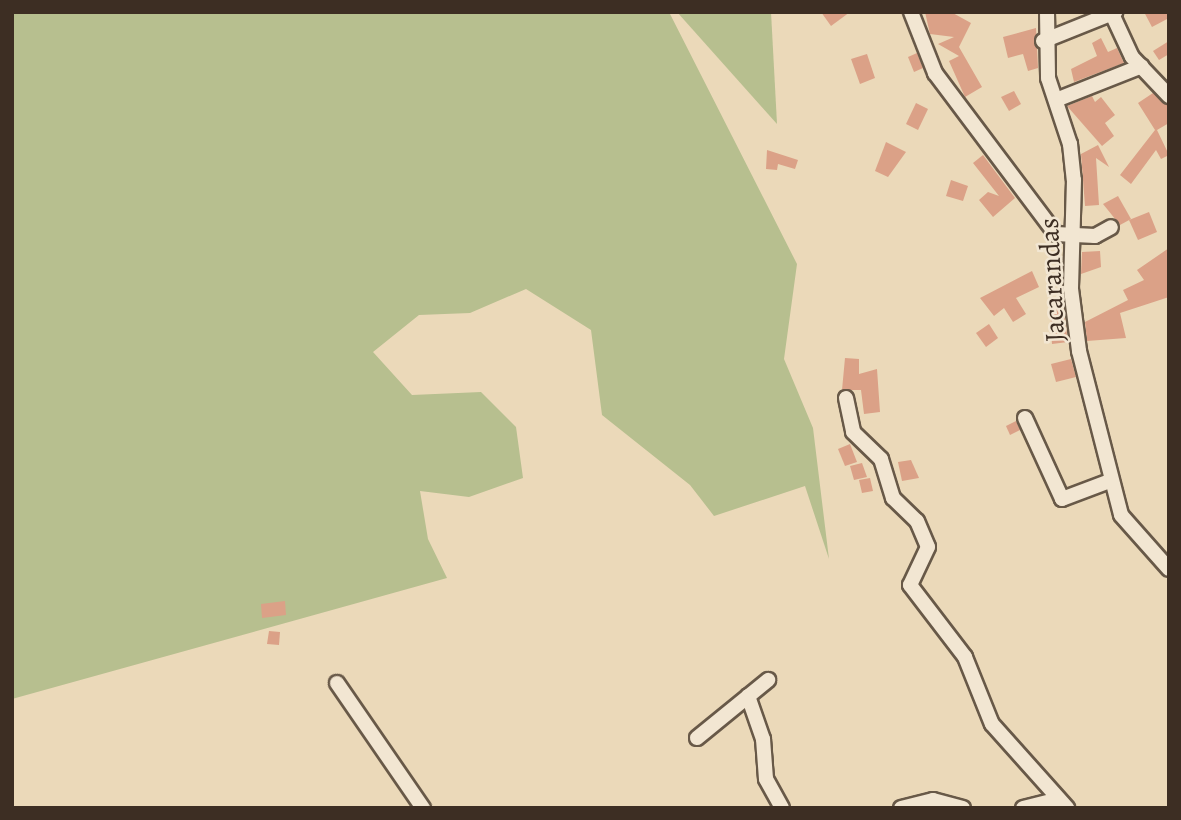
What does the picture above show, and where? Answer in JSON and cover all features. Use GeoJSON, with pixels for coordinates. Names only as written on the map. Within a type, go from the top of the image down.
{"type":"FeatureCollection","features":[{"type":"Feature","properties":{"kind":"street"},"geometry":{"type":"LineString","coordinates":[[911,12],[935,73],[994,157],[1056,234],[1071,237],[1111,227]]}},
{"type":"Feature","properties":{"kind":"street","name":"Jacarandas"},"geometry":{"type":"LineString","coordinates":[[1047,12],[1044,41],[1056,100],[1070,144],[1071,237],[1079,351],[1110,481],[1121,515],[1169,569]]}},
{"type":"Feature","properties":{"kind":"street"},"geometry":{"type":"LineString","coordinates":[[1044,41],[1113,13],[1142,66],[1169,96]]}},
{"type":"Feature","properties":{"kind":"street"},"geometry":{"type":"LineString","coordinates":[[1056,100],[1142,66]]}},
{"type":"Feature","properties":{"kind":"street"},"geometry":{"type":"LineString","coordinates":[[846,398],[853,432],[881,459],[893,498],[917,521],[928,547],[910,585],[965,657],[992,724],[1061,804]]}},
{"type":"Feature","properties":{"kind":"street"},"geometry":{"type":"LineString","coordinates":[[1025,418],[1062,499],[1110,481]]}},
{"type":"Feature","properties":{"kind":"street"},"geometry":{"type":"LineString","coordinates":[[697,738],[768,680]]}},
{"type":"Feature","properties":{"kind":"street"},"geometry":{"type":"LineString","coordinates":[[337,683],[423,808]]}},
{"type":"Feature","properties":{"kind":"street"},"geometry":{"type":"LineString","coordinates":[[748,696],[763,739],[766,779],[782,808]]}},
{"type":"Feature","properties":{"kind":"street"},"geometry":{"type":"LineString","coordinates":[[901,808],[933,800],[963,808]]}},
{"type":"Feature","properties":{"kind":"street"},"geometry":{"type":"LineString","coordinates":[[1023,808],[1061,804]]}},
{"type":"Feature","properties":{"kind":"green space"},"geometry":{"type":"Polygon","coordinates":[[[12,12],[669,12],[797,264],[784,359],[813,428],[829,559],[805,486],[714,516],[690,485],[602,415],[591,330],[526,289],[470,313],[419,315],[373,352],[412,395],[481,392],[516,427],[523,478],[469,497],[420,491],[428,539],[447,578],[12,699],[12,12]]]}},
{"type":"Feature","properties":{"kind":"green space"},"geometry":{"type":"Polygon","coordinates":[[[677,12],[771,12],[777,124],[677,12]]]}},
{"type":"Feature","properties":{"kind":"building"},"geometry":{"type":"Polygon","coordinates":[[[821,12],[850,12],[831,26],[821,12]]]}},
{"type":"Feature","properties":{"kind":"building"},"geometry":{"type":"Polygon","coordinates":[[[925,12],[951,12],[971,23],[959,47],[982,87],[965,97],[949,61],[959,56],[938,44],[954,37],[930,34],[925,12]]]}},
{"type":"Feature","properties":{"kind":"building"},"geometry":{"type":"Polygon","coordinates":[[[1144,12],[1169,12],[1169,18],[1152,27],[1144,12]]]}},
{"type":"Feature","properties":{"kind":"building"},"geometry":{"type":"Polygon","coordinates":[[[1036,28],[1038,68],[1028,71],[1023,54],[1008,58],[1003,37],[1036,28]]]}},
{"type":"Feature","properties":{"kind":"building"},"geometry":{"type":"Polygon","coordinates":[[[1101,38],[1108,52],[1117,48],[1124,63],[1074,82],[1071,69],[1097,56],[1092,43],[1101,38]]]}},
{"type":"Feature","properties":{"kind":"building"},"geometry":{"type":"Polygon","coordinates":[[[1169,41],[1169,54],[1159,60],[1153,51],[1169,41]]]}},
{"type":"Feature","properties":{"kind":"building"},"geometry":{"type":"Polygon","coordinates":[[[917,53],[923,68],[914,72],[908,57],[917,53]]]}},
{"type":"Feature","properties":{"kind":"building"},"geometry":{"type":"Polygon","coordinates":[[[867,54],[875,78],[860,84],[851,59],[867,54]]]}},
{"type":"Feature","properties":{"kind":"building"},"geometry":{"type":"Polygon","coordinates":[[[1014,91],[1021,104],[1009,111],[1001,97],[1014,91]]]}},
{"type":"Feature","properties":{"kind":"building"},"geometry":{"type":"Polygon","coordinates":[[[1153,93],[1169,105],[1169,123],[1157,130],[1169,155],[1161,159],[1156,150],[1131,184],[1120,175],[1155,130],[1138,103],[1153,93]]]}},
{"type":"Feature","properties":{"kind":"building"},"geometry":{"type":"Polygon","coordinates":[[[1092,96],[1095,102],[1101,97],[1115,115],[1105,123],[1114,136],[1102,146],[1067,106],[1092,96]]]}},
{"type":"Feature","properties":{"kind":"building"},"geometry":{"type":"Polygon","coordinates":[[[916,103],[928,109],[918,130],[906,124],[916,103]]]}},
{"type":"Feature","properties":{"kind":"building"},"geometry":{"type":"Polygon","coordinates":[[[886,142],[906,152],[888,177],[875,171],[886,142]]]}},
{"type":"Feature","properties":{"kind":"building"},"geometry":{"type":"Polygon","coordinates":[[[1098,145],[1109,167],[1096,158],[1099,205],[1085,206],[1081,154],[1098,145]]]}},
{"type":"Feature","properties":{"kind":"building"},"geometry":{"type":"Polygon","coordinates":[[[767,150],[798,160],[795,169],[778,164],[777,170],[766,169],[767,150]]]}},
{"type":"Feature","properties":{"kind":"building"},"geometry":{"type":"Polygon","coordinates":[[[983,155],[1015,198],[993,217],[979,200],[988,192],[999,196],[973,163],[983,155]]]}},
{"type":"Feature","properties":{"kind":"building"},"geometry":{"type":"Polygon","coordinates":[[[951,180],[968,186],[963,201],[946,196],[951,180]]]}},
{"type":"Feature","properties":{"kind":"building"},"geometry":{"type":"Polygon","coordinates":[[[1118,196],[1131,219],[1120,225],[1103,204],[1118,196]]]}},
{"type":"Feature","properties":{"kind":"building"},"geometry":{"type":"Polygon","coordinates":[[[1149,212],[1157,232],[1138,240],[1129,220],[1149,212]]]}},
{"type":"Feature","properties":{"kind":"building"},"geometry":{"type":"Polygon","coordinates":[[[1169,248],[1169,297],[1120,313],[1126,338],[1087,341],[1085,322],[1128,300],[1123,290],[1144,280],[1137,270],[1169,248]]]}},
{"type":"Feature","properties":{"kind":"building"},"geometry":{"type":"Polygon","coordinates":[[[1100,251],[1101,267],[1081,274],[1082,252],[1100,251]]]}},
{"type":"Feature","properties":{"kind":"building"},"geometry":{"type":"Polygon","coordinates":[[[1032,271],[1039,287],[1016,298],[1026,314],[1013,322],[1004,308],[994,316],[980,298],[1032,271]]]}},
{"type":"Feature","properties":{"kind":"building"},"geometry":{"type":"Polygon","coordinates":[[[1050,306],[1063,306],[1068,342],[1052,344],[1050,306]]]}},
{"type":"Feature","properties":{"kind":"building"},"geometry":{"type":"Polygon","coordinates":[[[989,324],[998,338],[986,347],[976,333],[989,324]]]}},
{"type":"Feature","properties":{"kind":"building"},"geometry":{"type":"Polygon","coordinates":[[[845,358],[859,359],[859,374],[877,369],[880,412],[864,414],[861,390],[842,390],[845,358]]]}},
{"type":"Feature","properties":{"kind":"building"},"geometry":{"type":"Polygon","coordinates":[[[1071,359],[1076,377],[1056,382],[1051,364],[1071,359]]]}},
{"type":"Feature","properties":{"kind":"building"},"geometry":{"type":"Polygon","coordinates":[[[1016,421],[1020,430],[1010,435],[1006,426],[1016,421]]]}},
{"type":"Feature","properties":{"kind":"building"},"geometry":{"type":"Polygon","coordinates":[[[850,444],[857,462],[845,466],[838,449],[850,444]]]}},
{"type":"Feature","properties":{"kind":"building"},"geometry":{"type":"Polygon","coordinates":[[[911,460],[919,478],[902,481],[898,462],[911,460]]]}},
{"type":"Feature","properties":{"kind":"building"},"geometry":{"type":"Polygon","coordinates":[[[862,463],[867,477],[854,480],[850,466],[862,463]]]}},
{"type":"Feature","properties":{"kind":"building"},"geometry":{"type":"Polygon","coordinates":[[[870,478],[873,491],[862,493],[859,480],[870,478]]]}},
{"type":"Feature","properties":{"kind":"building"},"geometry":{"type":"Polygon","coordinates":[[[285,601],[286,615],[262,618],[261,604],[285,601]]]}},
{"type":"Feature","properties":{"kind":"building"},"geometry":{"type":"Polygon","coordinates":[[[269,631],[280,632],[279,645],[267,644],[269,631]]]}}]}
